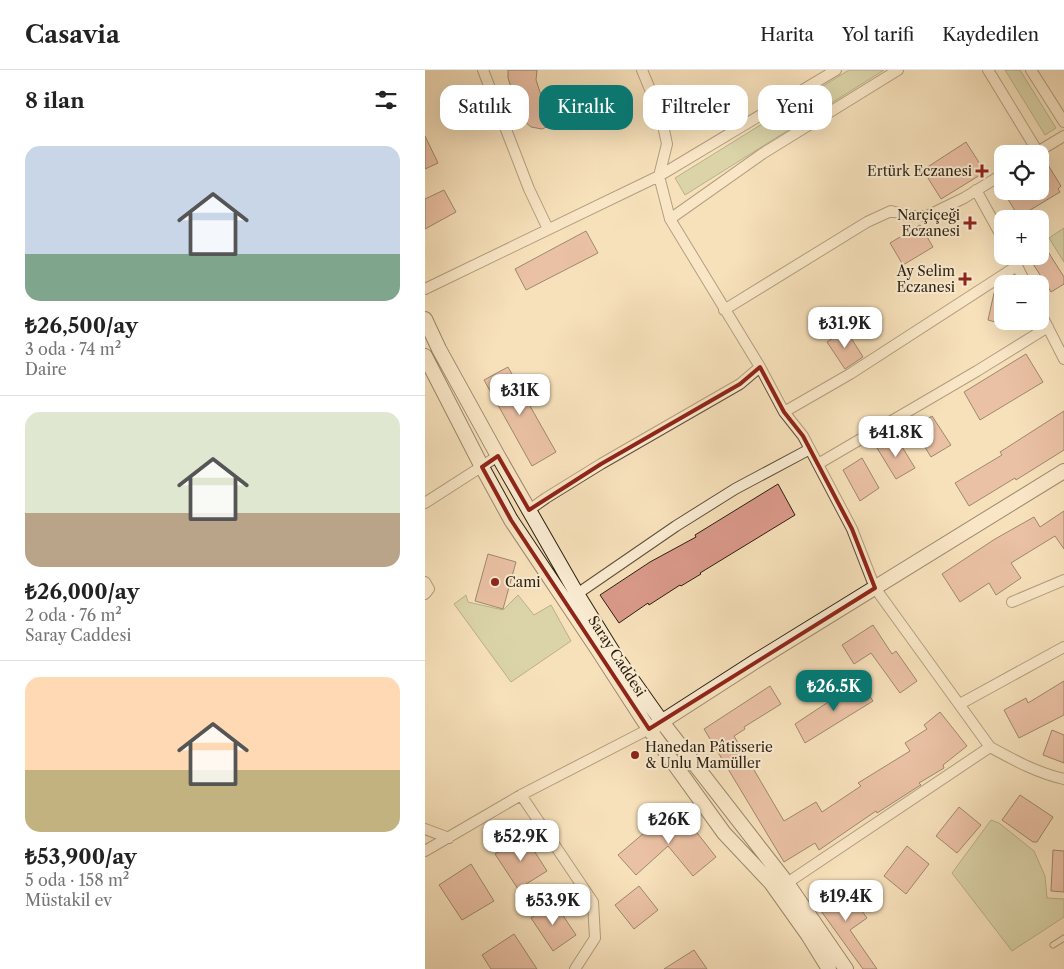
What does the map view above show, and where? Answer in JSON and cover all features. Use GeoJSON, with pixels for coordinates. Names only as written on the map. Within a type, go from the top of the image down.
{"type":"FeatureCollection","features":[{"type":"Feature","properties":{"kind":"street"},"geometry":{"type":"LineString","coordinates":[[483,70],[529,189],[548,229]]}},
{"type":"Feature","properties":{"kind":"street"},"geometry":{"type":"LineString","coordinates":[[642,70],[661,116],[667,144],[659,176],[670,219],[760,367],[784,412],[803,436],[852,529],[875,588],[990,747],[1018,763],[1049,776],[1064,779]]}},
{"type":"Feature","properties":{"kind":"street"},"geometry":{"type":"LineString","coordinates":[[425,289],[659,176],[836,70]]}},
{"type":"Feature","properties":{"kind":"street"},"geometry":{"type":"LineString","coordinates":[[670,219],[761,154],[898,70]]}},
{"type":"Feature","properties":{"kind":"street"},"geometry":{"type":"LineString","coordinates":[[988,70],[1031,145]]}},
{"type":"Feature","properties":{"kind":"street"},"geometry":{"type":"LineString","coordinates":[[1031,70],[1064,122]]}},
{"type":"Feature","properties":{"kind":"street"},"geometry":{"type":"LineString","coordinates":[[1049,145],[1064,136]]}},
{"type":"Feature","properties":{"kind":"street"},"geometry":{"type":"LineString","coordinates":[[724,310],[867,222],[891,211],[911,216],[927,216],[964,198],[994,179]]}},
{"type":"Feature","properties":{"kind":"street"},"geometry":{"type":"LineString","coordinates":[[976,190],[994,223]]}},
{"type":"Feature","properties":{"kind":"street"},"geometry":{"type":"LineString","coordinates":[[784,412],[850,374],[1008,265]]}},
{"type":"Feature","properties":{"kind":"street","name":"Saray Caddesi"},"geometry":{"type":"LineString","coordinates":[[425,319],[439,349],[498,456],[577,594],[616,657],[662,722],[787,883],[846,969]]}},
{"type":"Feature","properties":{"kind":"street"},"geometry":{"type":"LineString","coordinates":[[1049,329],[1064,359]]}},
{"type":"Feature","properties":{"kind":"street"},"geometry":{"type":"LineString","coordinates":[[818,464],[969,376],[1043,330]]}},
{"type":"Feature","properties":{"kind":"street","name":"Saray Caddesi"},"geometry":{"type":"LineString","coordinates":[[425,356],[481,467],[511,520],[596,646],[649,729],[724,833],[771,882],[829,969]]}},
{"type":"Feature","properties":{"kind":"street"},"geometry":{"type":"LineString","coordinates":[[529,510],[601,464],[740,384],[760,367]]}},
{"type":"Feature","properties":{"kind":"street"},"geometry":{"type":"LineString","coordinates":[[577,594],[676,526],[735,489],[810,449]]}},
{"type":"Feature","properties":{"kind":"street"},"geometry":{"type":"LineString","coordinates":[[425,503],[498,456]]}},
{"type":"Feature","properties":{"kind":"street"},"geometry":{"type":"LineString","coordinates":[[425,851],[521,795],[662,722],[756,661],[1064,471]]}},
{"type":"Feature","properties":{"kind":"street"},"geometry":{"type":"LineString","coordinates":[[1012,602],[1064,580]]}},
{"type":"Feature","properties":{"kind":"street"},"geometry":{"type":"LineString","coordinates":[[425,582],[429,589],[425,594]]}},
{"type":"Feature","properties":{"kind":"street"},"geometry":{"type":"LineString","coordinates":[[960,704],[1064,647]]}},
{"type":"Feature","properties":{"kind":"street"},"geometry":{"type":"LineString","coordinates":[[787,883],[990,747]]}},
{"type":"Feature","properties":{"kind":"street"},"geometry":{"type":"LineString","coordinates":[[521,795],[593,902],[595,938],[575,969]]}},
{"type":"Feature","properties":{"kind":"street"},"geometry":{"type":"LineString","coordinates":[[425,829],[449,838]]}},
{"type":"Feature","properties":{"kind":"lane"},"geometry":{"type":"LineString","coordinates":[[1053,945],[1064,938]]}},
{"type":"Feature","properties":{"kind":"highlighted area"},"geometry":{"type":"Polygon","coordinates":[[[760,367],[784,412],[803,436],[852,529],[875,588],[649,729],[511,520],[482,467],[498,456],[529,510],[601,464],[740,384],[760,367]]]}},
{"type":"Feature","properties":{"kind":"green space"},"geometry":{"type":"Polygon","coordinates":[[[849,70],[884,70],[832,103],[832,85],[825,85],[849,70]]]}},
{"type":"Feature","properties":{"kind":"green space"},"geometry":{"type":"Polygon","coordinates":[[[1005,70],[1020,70],[1056,128],[1045,135],[1005,70]]]}},
{"type":"Feature","properties":{"kind":"green space"},"geometry":{"type":"Polygon","coordinates":[[[758,126],[758,130],[788,130],[685,195],[675,178],[758,126]]]}},
{"type":"Feature","properties":{"kind":"green space"},"geometry":{"type":"Polygon","coordinates":[[[1064,228],[1064,262],[1049,238],[1064,228]]]}},
{"type":"Feature","properties":{"kind":"green space"},"geometry":{"type":"Polygon","coordinates":[[[466,595],[468,602],[503,610],[518,595],[534,615],[551,605],[571,641],[511,682],[454,604],[466,595]]]}},
{"type":"Feature","properties":{"kind":"green space"},"geometry":{"type":"Polygon","coordinates":[[[991,820],[999,823],[1034,851],[1045,876],[1047,898],[1064,899],[1064,917],[1012,951],[952,873],[991,820]]]}},
{"type":"Feature","properties":{"kind":"building"},"geometry":{"type":"Polygon","coordinates":[[[508,70],[537,70],[539,128],[529,125],[529,85],[510,85],[508,70]]]}},
{"type":"Feature","properties":{"kind":"building"},"geometry":{"type":"Polygon","coordinates":[[[425,136],[438,163],[425,169],[425,136]]]}},
{"type":"Feature","properties":{"kind":"building"},"geometry":{"type":"Polygon","coordinates":[[[966,142],[985,172],[941,199],[923,170],[966,142]]]}},
{"type":"Feature","properties":{"kind":"building"},"geometry":{"type":"Polygon","coordinates":[[[1049,167],[1061,186],[1058,189],[1060,192],[1049,199],[1049,167]]]}},
{"type":"Feature","properties":{"kind":"building"},"geometry":{"type":"Polygon","coordinates":[[[444,190],[456,212],[425,229],[425,199],[444,190]]]}},
{"type":"Feature","properties":{"kind":"building"},"geometry":{"type":"Polygon","coordinates":[[[1008,200],[1047,200],[1030,210],[1015,210],[1008,200]]]}},
{"type":"Feature","properties":{"kind":"building"},"geometry":{"type":"Polygon","coordinates":[[[920,225],[933,247],[903,265],[890,243],[920,225]]]}},
{"type":"Feature","properties":{"kind":"building"},"geometry":{"type":"Polygon","coordinates":[[[586,231],[598,253],[526,290],[515,269],[586,231]]]}},
{"type":"Feature","properties":{"kind":"building"},"geometry":{"type":"Polygon","coordinates":[[[1049,253],[1064,277],[1064,284],[1051,292],[1049,289],[1049,275],[1040,275],[1034,265],[1049,265],[1049,253]]]}},
{"type":"Feature","properties":{"kind":"building"},"geometry":{"type":"Polygon","coordinates":[[[994,293],[994,322],[988,320],[994,293]]]}},
{"type":"Feature","properties":{"kind":"building"},"geometry":{"type":"Polygon","coordinates":[[[846,330],[863,357],[845,369],[827,342],[846,330]]]}},
{"type":"Feature","properties":{"kind":"building"},"geometry":{"type":"Polygon","coordinates":[[[1026,354],[1043,382],[980,420],[964,392],[1026,354]]]}},
{"type":"Feature","properties":{"kind":"building"},"geometry":{"type":"Polygon","coordinates":[[[508,367],[556,452],[532,466],[484,380],[508,367]]]}},
{"type":"Feature","properties":{"kind":"building"},"geometry":{"type":"Polygon","coordinates":[[[1064,411],[1064,450],[969,506],[955,483],[1002,455],[1000,452],[1064,411]]]}},
{"type":"Feature","properties":{"kind":"building"},"geometry":{"type":"Polygon","coordinates":[[[932,416],[951,445],[931,457],[913,428],[932,416]]]}},
{"type":"Feature","properties":{"kind":"building"},"geometry":{"type":"Polygon","coordinates":[[[896,437],[915,468],[896,479],[877,448],[896,437]]]}},
{"type":"Feature","properties":{"kind":"building"},"geometry":{"type":"Polygon","coordinates":[[[862,458],[879,488],[860,501],[843,470],[862,458]]]}},
{"type":"Feature","properties":{"kind":"building"},"geometry":{"type":"Polygon","coordinates":[[[778,484],[795,515],[681,586],[649,605],[648,603],[619,623],[600,595],[650,562],[696,537],[695,535],[778,484]]]}},
{"type":"Feature","properties":{"kind":"building"},"geometry":{"type":"Polygon","coordinates":[[[1064,511],[1064,549],[1055,536],[1011,563],[1021,578],[996,595],[989,583],[960,602],[942,574],[995,539],[1034,517],[1040,527],[1064,511]]]}},
{"type":"Feature","properties":{"kind":"building","name":"Cami"},"geometry":{"type":"Polygon","coordinates":[[[488,554],[516,562],[503,609],[475,601],[488,554]]]}},
{"type":"Feature","properties":{"kind":"building"},"geometry":{"type":"Polygon","coordinates":[[[873,625],[892,654],[896,651],[917,681],[900,693],[871,653],[854,664],[842,645],[873,625]]]}},
{"type":"Feature","properties":{"kind":"building"},"geometry":{"type":"Polygon","coordinates":[[[860,681],[873,701],[805,743],[795,724],[860,681]]]}},
{"type":"Feature","properties":{"kind":"building"},"geometry":{"type":"Polygon","coordinates":[[[1064,681],[1064,715],[1019,738],[1004,710],[1026,698],[1028,703],[1064,681]]]}},
{"type":"Feature","properties":{"kind":"building"},"geometry":{"type":"Polygon","coordinates":[[[770,686],[781,704],[744,727],[745,729],[734,736],[784,821],[816,802],[822,812],[861,786],[858,783],[910,751],[905,743],[927,729],[924,725],[940,712],[967,746],[943,765],[944,768],[919,783],[921,785],[877,813],[876,811],[819,850],[815,843],[784,862],[704,729],[770,686]]]}},
{"type":"Feature","properties":{"kind":"building"},"geometry":{"type":"Polygon","coordinates":[[[1052,730],[1064,735],[1064,763],[1043,755],[1052,730]]]}},
{"type":"Feature","properties":{"kind":"building"},"geometry":{"type":"Polygon","coordinates":[[[1020,795],[1053,817],[1037,842],[1033,842],[1002,820],[1020,795]]]}},
{"type":"Feature","properties":{"kind":"building"},"geometry":{"type":"Polygon","coordinates":[[[676,806],[716,857],[693,876],[668,846],[636,875],[618,855],[676,806]]]}},
{"type":"Feature","properties":{"kind":"building"},"geometry":{"type":"Polygon","coordinates":[[[959,807],[981,825],[957,853],[936,836],[959,807]]]}},
{"type":"Feature","properties":{"kind":"building"},"geometry":{"type":"Polygon","coordinates":[[[524,835],[547,871],[518,889],[495,854],[524,835]]]}},
{"type":"Feature","properties":{"kind":"building"},"geometry":{"type":"Polygon","coordinates":[[[907,846],[929,864],[906,894],[884,876],[907,846]]]}},
{"type":"Feature","properties":{"kind":"building"},"geometry":{"type":"Polygon","coordinates":[[[1053,850],[1064,851],[1064,892],[1051,891],[1053,850]]]}},
{"type":"Feature","properties":{"kind":"building"},"geometry":{"type":"Polygon","coordinates":[[[471,864],[494,901],[462,920],[439,885],[471,864]]]}},
{"type":"Feature","properties":{"kind":"building"},"geometry":{"type":"Polygon","coordinates":[[[843,885],[867,918],[850,930],[877,969],[863,969],[816,904],[843,885]]]}},
{"type":"Feature","properties":{"kind":"building"},"geometry":{"type":"Polygon","coordinates":[[[639,886],[658,910],[634,929],[615,905],[639,886]]]}},
{"type":"Feature","properties":{"kind":"building"},"geometry":{"type":"Polygon","coordinates":[[[554,902],[576,935],[553,951],[531,918],[554,902]]]}},
{"type":"Feature","properties":{"kind":"building"},"geometry":{"type":"Polygon","coordinates":[[[514,934],[537,969],[491,969],[482,955],[514,934]]]}},
{"type":"Feature","properties":{"kind":"building"},"geometry":{"type":"Polygon","coordinates":[[[694,950],[707,969],[664,969],[694,950]]]}},
{"type":"Feature","properties":{"kind":"place","name":"Ertürk Eczanesi"},"geometry":{"type":"Point","coordinates":[982,171]}},
{"type":"Feature","properties":{"kind":"place","name":"Narçiçeği Eczanesi"},"geometry":{"type":"Point","coordinates":[970,223]}},
{"type":"Feature","properties":{"kind":"place","name":"Ay Selim Eczanesi"},"geometry":{"type":"Point","coordinates":[965,279]}},
{"type":"Feature","properties":{"kind":"place","name":"Cami"},"geometry":{"type":"Point","coordinates":[495,582]}},
{"type":"Feature","properties":{"kind":"place","name":"Hanedan Pâtisserie & Unlu Mamüller"},"geometry":{"type":"Point","coordinates":[635,755]}}]}
